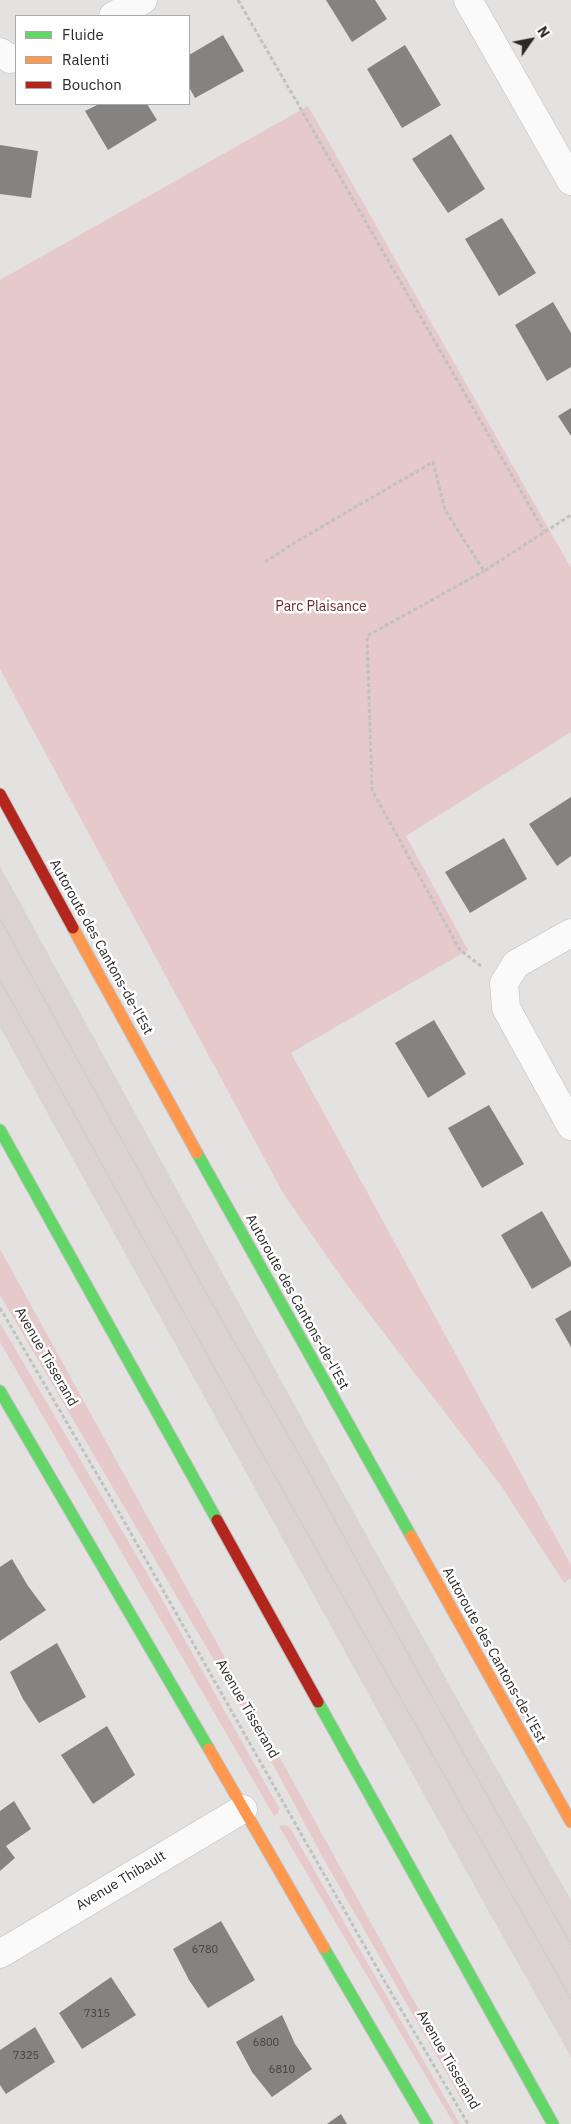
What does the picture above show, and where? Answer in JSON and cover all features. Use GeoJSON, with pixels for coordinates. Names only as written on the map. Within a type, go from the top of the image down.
{"type":"FeatureCollection","features":[{"type":"Feature","properties":{"kind":"main road","name":"Autoroute des Cantons-de-l'Est"},"geometry":{"type":"LineString","coordinates":[[0,794],[267,1279],[571,1822]]}},
{"type":"Feature","properties":{"kind":"main road"},"geometry":{"type":"LineString","coordinates":[[0,1130],[553,2124]]}},
{"type":"Feature","properties":{"kind":"main road"},"geometry":{"type":"LineString","coordinates":[[0,1390],[427,2124]]}},
{"type":"Feature","properties":{"kind":"street"},"geometry":{"type":"LineString","coordinates":[[115,15],[143,0]]}},
{"type":"Feature","properties":{"kind":"street"},"geometry":{"type":"LineString","coordinates":[[468,0],[571,181]]}},
{"type":"Feature","properties":{"kind":"street"},"geometry":{"type":"LineString","coordinates":[[0,52],[10,59],[15,58]]}},
{"type":"Feature","properties":{"kind":"street"},"geometry":{"type":"LineString","coordinates":[[571,933],[516,964],[504,983],[506,1008],[571,1126]]}},
{"type":"Feature","properties":{"kind":"street","name":"Avenue Thibault"},"geometry":{"type":"LineString","coordinates":[[0,1954],[243,1809]]}},
{"type":"Feature","properties":{"kind":"path"},"geometry":{"type":"LineString","coordinates":[[238,0],[544,531]]}},
{"type":"Feature","properties":{"kind":"path"},"geometry":{"type":"LineString","coordinates":[[265,562],[299,540],[433,462],[445,510],[484,571]]}},
{"type":"Feature","properties":{"kind":"path"},"geometry":{"type":"LineString","coordinates":[[504,983],[460,950],[372,790],[367,636],[484,571],[571,515]]}},
{"type":"Feature","properties":{"kind":"path","name":"Avenue Tisserand"},"geometry":{"type":"LineString","coordinates":[[0,1308],[112,1500],[385,1982],[468,2124]]}},
{"type":"Feature","properties":{"kind":"shaded area"},"geometry":{"type":"Polygon","coordinates":[[[0,866],[312,1437],[571,1900],[571,2057],[480,1896],[0,1027],[0,866]]]}},
{"type":"Feature","properties":{"kind":"green space","name":"Parc Plaisance"},"geometry":{"type":"Polygon","coordinates":[[[308,106],[571,568],[571,732],[406,836],[468,950],[291,1053],[571,1565],[571,1578],[564,1583],[502,1487],[344,1281],[283,1193],[0,669],[0,280],[308,106]]]}},
{"type":"Feature","properties":{"kind":"green space"},"geometry":{"type":"Polygon","coordinates":[[[0,1249],[415,2003],[471,2097],[463,2102],[327,1865],[252,1725],[0,1295],[0,1249]]]}},
{"type":"Feature","properties":{"kind":"green space"},"geometry":{"type":"Polygon","coordinates":[[[0,1323],[158,1592],[279,1808],[278,1813],[274,1816],[0,1342],[0,1323]]]}},
{"type":"Feature","properties":{"kind":"green space"},"geometry":{"type":"Polygon","coordinates":[[[284,1825],[290,1828],[460,2124],[454,2124],[279,1826],[284,1825]]]}},
{"type":"Feature","properties":{"kind":"building"},"geometry":{"type":"Polygon","coordinates":[[[326,0],[375,0],[387,19],[352,42],[326,0]]]}},
{"type":"Feature","properties":{"kind":"building"},"geometry":{"type":"Polygon","coordinates":[[[223,35],[244,71],[195,98],[190,89],[190,54],[223,35]]]}},
{"type":"Feature","properties":{"kind":"building"},"geometry":{"type":"Polygon","coordinates":[[[405,45],[441,105],[402,128],[367,69],[405,45]]]}},
{"type":"Feature","properties":{"kind":"building"},"geometry":{"type":"Polygon","coordinates":[[[97,105],[148,105],[157,120],[108,150],[85,111],[97,105]]]}},
{"type":"Feature","properties":{"kind":"building"},"geometry":{"type":"Polygon","coordinates":[[[451,134],[485,189],[448,213],[412,159],[451,134]]]}},
{"type":"Feature","properties":{"kind":"building"},"geometry":{"type":"Polygon","coordinates":[[[0,145],[38,151],[31,198],[0,194],[0,145]]]}},
{"type":"Feature","properties":{"kind":"building"},"geometry":{"type":"Polygon","coordinates":[[[502,218],[536,273],[499,296],[465,239],[502,218]]]}},
{"type":"Feature","properties":{"kind":"building"},"geometry":{"type":"Polygon","coordinates":[[[553,302],[571,333],[571,367],[547,381],[515,325],[553,302]]]}},
{"type":"Feature","properties":{"kind":"building"},"geometry":{"type":"Polygon","coordinates":[[[571,408],[571,436],[558,416],[571,408]]]}},
{"type":"Feature","properties":{"kind":"building"},"geometry":{"type":"Polygon","coordinates":[[[571,797],[571,856],[557,866],[529,824],[571,797]]]}},
{"type":"Feature","properties":{"kind":"building"},"geometry":{"type":"Polygon","coordinates":[[[504,838],[527,879],[470,913],[445,872],[504,838]]]}},
{"type":"Feature","properties":{"kind":"building"},"geometry":{"type":"Polygon","coordinates":[[[434,1020],[466,1074],[428,1098],[395,1043],[434,1020]]]}},
{"type":"Feature","properties":{"kind":"building"},"geometry":{"type":"Polygon","coordinates":[[[489,1105],[524,1164],[482,1188],[448,1128],[489,1105]]]}},
{"type":"Feature","properties":{"kind":"building"},"geometry":{"type":"Polygon","coordinates":[[[542,1211],[571,1262],[571,1266],[532,1289],[501,1235],[542,1211]]]}},
{"type":"Feature","properties":{"kind":"building"},"geometry":{"type":"Polygon","coordinates":[[[571,1310],[571,1347],[555,1319],[571,1310]]]}},
{"type":"Feature","properties":{"kind":"building"},"geometry":{"type":"Polygon","coordinates":[[[12,1559],[28,1586],[46,1610],[0,1641],[0,1567],[12,1559]]]}},
{"type":"Feature","properties":{"kind":"building"},"geometry":{"type":"Polygon","coordinates":[[[57,1643],[86,1697],[39,1723],[23,1699],[10,1672],[57,1643]]]}},
{"type":"Feature","properties":{"kind":"building"},"geometry":{"type":"Polygon","coordinates":[[[107,1726],[135,1775],[93,1804],[61,1755],[107,1726]]]}},
{"type":"Feature","properties":{"kind":"building"},"geometry":{"type":"Polygon","coordinates":[[[14,1801],[31,1829],[6,1846],[15,1858],[0,1871],[0,1811],[14,1801]]]}},
{"type":"Feature","properties":{"kind":"building"},"geometry":{"type":"Polygon","coordinates":[[[221,1921],[255,1980],[208,2008],[189,1980],[173,1949],[221,1921]]]}},
{"type":"Feature","properties":{"kind":"building"},"geometry":{"type":"Polygon","coordinates":[[[111,1977],[136,2015],[82,2049],[59,2013],[111,1977]]]}},
{"type":"Feature","properties":{"kind":"building"},"geometry":{"type":"Polygon","coordinates":[[[282,2015],[295,2044],[312,2069],[272,2097],[252,2072],[236,2042],[282,2015]]]}},
{"type":"Feature","properties":{"kind":"building"},"geometry":{"type":"Polygon","coordinates":[[[35,2027],[55,2062],[6,2094],[0,2085],[0,2050],[35,2027]]]}},
{"type":"Feature","properties":{"kind":"building"},"geometry":{"type":"Polygon","coordinates":[[[341,2114],[347,2124],[327,2124],[341,2114]]]}},
{"type":"Feature","properties":{"kind":"tram line"},"geometry":{"type":"LineString","coordinates":[[0,919],[209,1298],[301,1458],[394,1629],[571,1945]]}},
{"type":"Feature","properties":{"kind":"tram line"},"geometry":{"type":"LineString","coordinates":[[0,980],[256,1443],[571,1999]]}},
{"type":"Feature","properties":{"kind":"traffic: fast"},"geometry":{"type":"LineString","coordinates":[[0,1130],[217,1520]]}},
{"type":"Feature","properties":{"kind":"traffic: fast"},"geometry":{"type":"LineString","coordinates":[[197,1153],[411,1536]]}},
{"type":"Feature","properties":{"kind":"traffic: fast"},"geometry":{"type":"LineString","coordinates":[[0,1391],[209,1749]]}},
{"type":"Feature","properties":{"kind":"traffic: fast"},"geometry":{"type":"LineString","coordinates":[[318,1702],[553,2124]]}},
{"type":"Feature","properties":{"kind":"traffic: fast"},"geometry":{"type":"LineString","coordinates":[[324,1948],[427,2124]]}},
{"type":"Feature","properties":{"kind":"traffic: slow"},"geometry":{"type":"LineString","coordinates":[[73,928],[197,1153]]}},
{"type":"Feature","properties":{"kind":"traffic: slow"},"geometry":{"type":"LineString","coordinates":[[411,1536],[571,1822]]}},
{"type":"Feature","properties":{"kind":"traffic: slow"},"geometry":{"type":"LineString","coordinates":[[209,1749],[324,1948]]}},
{"type":"Feature","properties":{"kind":"traffic: jam"},"geometry":{"type":"LineString","coordinates":[[0,794],[73,928]]}},
{"type":"Feature","properties":{"kind":"traffic: jam"},"geometry":{"type":"LineString","coordinates":[[217,1520],[318,1702]]}}]}
